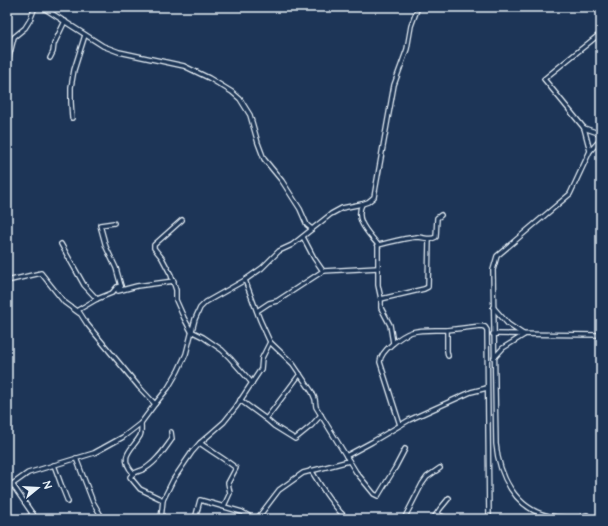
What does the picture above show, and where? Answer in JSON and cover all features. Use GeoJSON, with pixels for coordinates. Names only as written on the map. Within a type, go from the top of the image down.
{"type":"FeatureCollection","features":[{"type":"Feature","properties":{"kind":"street"},"geometry":{"type":"LineString","coordinates":[[7,66],[14,37],[25,28],[35,7]]}},
{"type":"Feature","properties":{"kind":"street"},"geometry":{"type":"LineString","coordinates":[[42,7],[109,49],[184,66],[209,78],[232,92],[240,100],[250,115],[264,159],[282,181],[300,209],[307,225],[312,229]]}},
{"type":"Feature","properties":{"kind":"street"},"geometry":{"type":"LineString","coordinates":[[7,488],[28,473],[94,453],[123,437],[141,423],[168,388],[178,371],[186,354],[195,319],[200,308],[206,302],[245,280],[262,268],[279,251],[292,245],[342,208],[368,202],[374,196],[394,86],[407,49],[411,26],[418,7]]}},
{"type":"Feature","properties":{"kind":"street"},"geometry":{"type":"LineString","coordinates":[[50,58],[56,39],[65,21]]}},
{"type":"Feature","properties":{"kind":"street"},"geometry":{"type":"LineString","coordinates":[[590,151],[584,128],[544,79],[601,33]]}},
{"type":"Feature","properties":{"kind":"street"},"geometry":{"type":"LineString","coordinates":[[72,118],[71,92],[74,70],[85,35]]}},
{"type":"Feature","properties":{"kind":"street"},"geometry":{"type":"LineString","coordinates":[[584,128],[601,134]]}},
{"type":"Feature","properties":{"kind":"street"},"geometry":{"type":"LineString","coordinates":[[590,519],[587,515],[583,516],[581,519],[549,516],[540,514],[529,508],[519,499],[507,484],[497,460],[493,334],[493,270],[497,256],[570,194],[590,151],[601,139]]}},
{"type":"Feature","properties":{"kind":"street"},"geometry":{"type":"LineString","coordinates":[[362,204],[359,210],[359,215],[367,232],[378,245],[378,285],[382,308],[390,325],[393,343]]}},
{"type":"Feature","properties":{"kind":"street"},"geometry":{"type":"LineString","coordinates":[[378,245],[415,237],[429,239],[434,238],[436,237],[437,218],[441,215]]}},
{"type":"Feature","properties":{"kind":"street"},"geometry":{"type":"LineString","coordinates":[[182,220],[154,245],[154,248],[162,258],[174,281],[176,300],[191,331],[222,350],[252,383]]}},
{"type":"Feature","properties":{"kind":"street"},"geometry":{"type":"LineString","coordinates":[[114,223],[100,225],[106,247],[116,268],[121,286],[118,291],[137,286],[174,281]]}},
{"type":"Feature","properties":{"kind":"street"},"geometry":{"type":"LineString","coordinates":[[303,237],[323,271]]}},
{"type":"Feature","properties":{"kind":"street"},"geometry":{"type":"LineString","coordinates":[[381,299],[428,287],[429,239]]}},
{"type":"Feature","properties":{"kind":"street"},"geometry":{"type":"LineString","coordinates":[[61,244],[84,285],[97,299]]}},
{"type":"Feature","properties":{"kind":"street"},"geometry":{"type":"LineString","coordinates":[[256,311],[269,303],[277,301],[323,271],[378,268]]}},
{"type":"Feature","properties":{"kind":"street"},"geometry":{"type":"LineString","coordinates":[[7,281],[40,273],[64,302],[79,313],[114,357],[155,404]]}},
{"type":"Feature","properties":{"kind":"street"},"geometry":{"type":"LineString","coordinates":[[245,280],[256,311],[270,342],[293,364],[300,374],[312,392],[316,407],[349,461],[374,494],[378,496],[405,449]]}},
{"type":"Feature","properties":{"kind":"street"},"geometry":{"type":"LineString","coordinates":[[79,313],[78,310],[97,299],[112,293],[117,287],[121,286]]}},
{"type":"Feature","properties":{"kind":"street"},"geometry":{"type":"LineString","coordinates":[[493,307],[508,324],[524,334]]}},
{"type":"Feature","properties":{"kind":"street"},"geometry":{"type":"LineString","coordinates":[[400,425],[380,362],[381,356],[393,343],[412,332],[447,330],[463,327],[485,327],[487,330],[489,519]]}},
{"type":"Feature","properties":{"kind":"street"},"geometry":{"type":"LineString","coordinates":[[447,330],[448,356]]}},
{"type":"Feature","properties":{"kind":"street"},"geometry":{"type":"LineString","coordinates":[[493,334],[601,336]]}},
{"type":"Feature","properties":{"kind":"street"},"geometry":{"type":"LineString","coordinates":[[494,358],[507,345],[524,334]]}},
{"type":"Feature","properties":{"kind":"street"},"geometry":{"type":"LineString","coordinates":[[161,519],[163,500],[181,467],[200,443],[224,422],[236,408],[261,369],[262,358],[270,342]]}},
{"type":"Feature","properties":{"kind":"street"},"geometry":{"type":"LineString","coordinates":[[266,419],[287,394],[300,374]]}},
{"type":"Feature","properties":{"kind":"street"},"geometry":{"type":"LineString","coordinates":[[346,456],[400,425],[471,392],[487,388]]}},
{"type":"Feature","properties":{"kind":"street"},"geometry":{"type":"LineString","coordinates":[[240,400],[277,429],[295,439],[322,415]]}},
{"type":"Feature","properties":{"kind":"street"},"geometry":{"type":"LineString","coordinates":[[133,473],[129,468],[126,455],[140,436],[142,430],[141,423]]}},
{"type":"Feature","properties":{"kind":"street"},"geometry":{"type":"LineString","coordinates":[[163,500],[140,489],[130,477],[133,473],[147,467],[162,453],[172,439],[171,432]]}},
{"type":"Feature","properties":{"kind":"street"},"geometry":{"type":"LineString","coordinates":[[200,443],[236,468],[228,483],[230,493],[224,506]]}},
{"type":"Feature","properties":{"kind":"street"},"geometry":{"type":"LineString","coordinates":[[76,458],[93,502],[103,519]]}},
{"type":"Feature","properties":{"kind":"street"},"geometry":{"type":"LineString","coordinates":[[257,519],[279,490],[303,473],[349,461]]}},
{"type":"Feature","properties":{"kind":"street"},"geometry":{"type":"LineString","coordinates":[[54,465],[68,502]]}},
{"type":"Feature","properties":{"kind":"street"},"geometry":{"type":"LineString","coordinates":[[404,519],[422,484],[427,477],[440,468]]}},
{"type":"Feature","properties":{"kind":"street"},"geometry":{"type":"LineString","coordinates":[[311,470],[338,511],[347,519]]}},
{"type":"Feature","properties":{"kind":"street"},"geometry":{"type":"LineString","coordinates":[[12,484],[36,519]]}},
{"type":"Feature","properties":{"kind":"street"},"geometry":{"type":"LineString","coordinates":[[433,519],[449,498]]}},
{"type":"Feature","properties":{"kind":"street"},"geometry":{"type":"LineString","coordinates":[[195,519],[200,500],[242,512],[254,519]]}},
{"type":"Feature","properties":{"kind":"street"},"geometry":{"type":"LineString","coordinates":[[26,519],[33,514]]}},
{"type":"Feature","properties":{"kind":"street"},"geometry":{"type":"LineString","coordinates":[[437,514],[448,519]]}}]}
